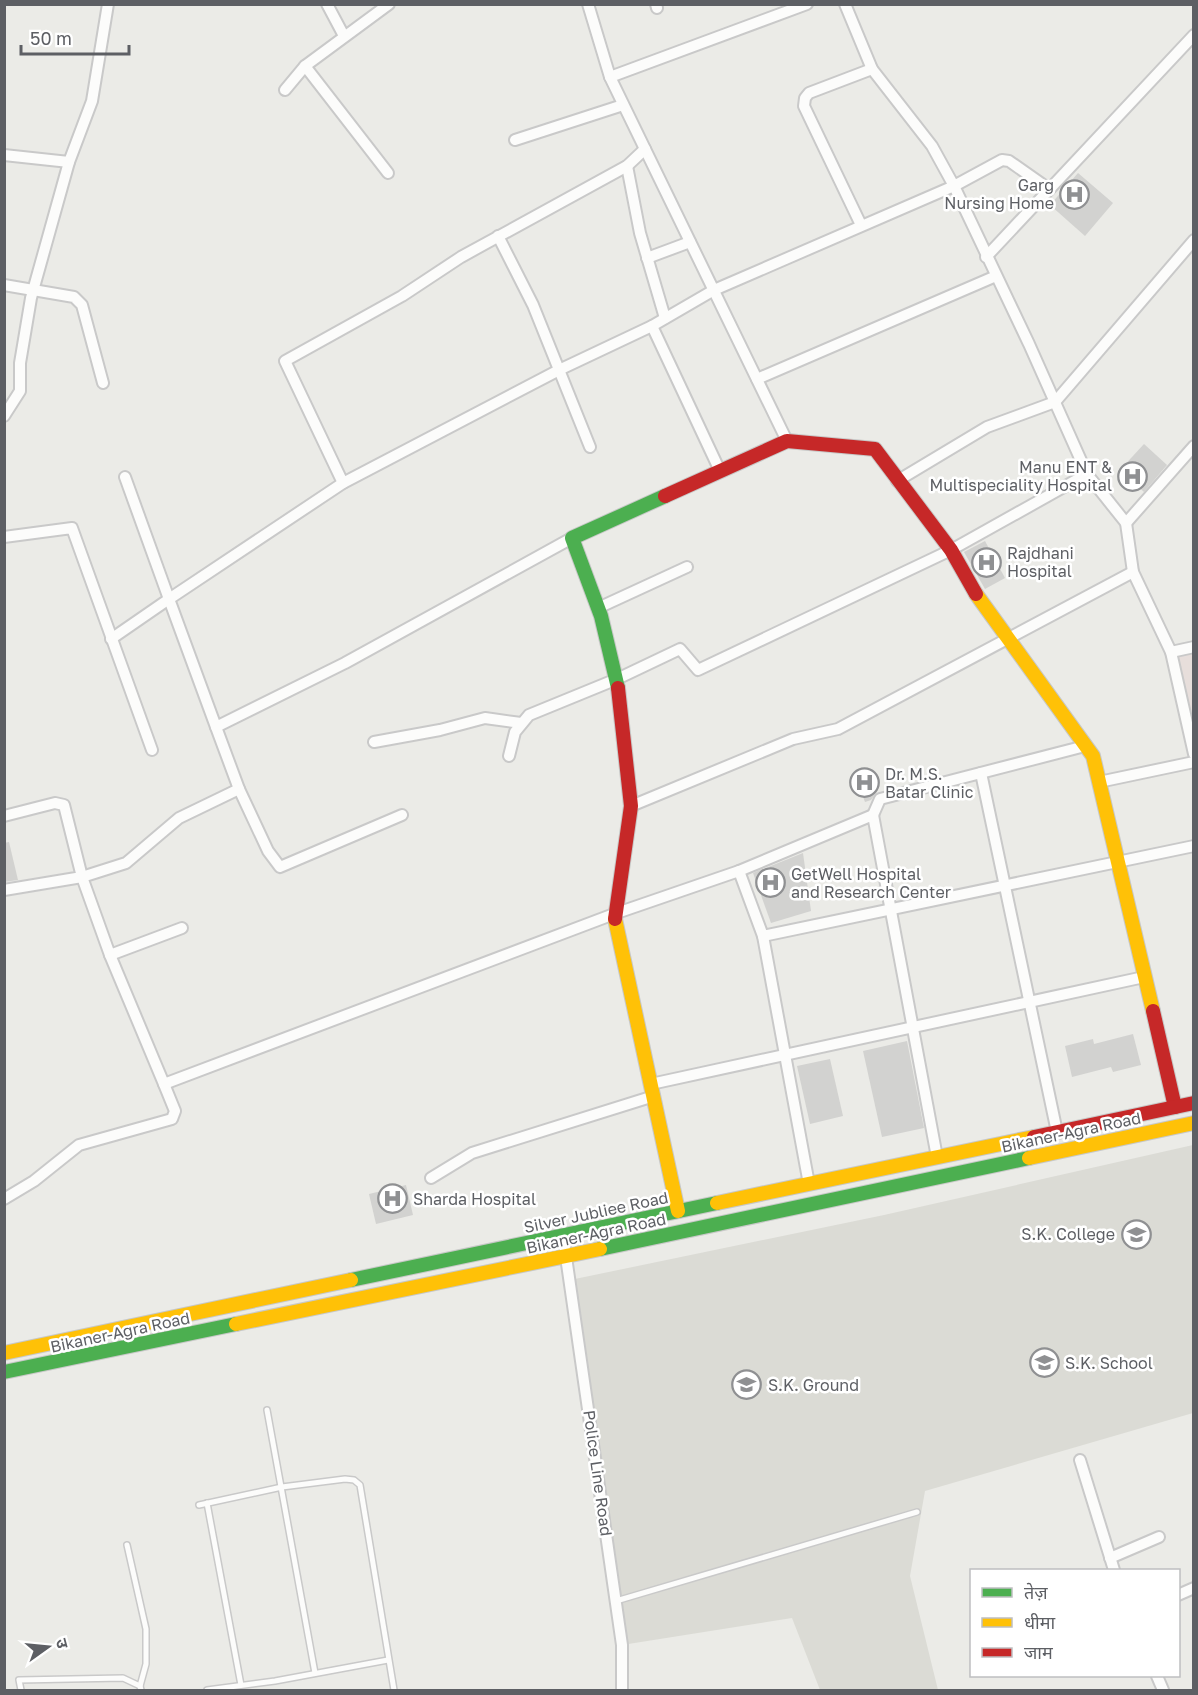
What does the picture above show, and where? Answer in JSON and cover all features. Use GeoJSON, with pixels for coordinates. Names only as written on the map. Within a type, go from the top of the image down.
{"type":"FeatureCollection","features":[{"type":"Feature","properties":{"kind":"main road"},"geometry":{"type":"LineString","coordinates":[[678,1211],[614,914],[631,806],[616,679],[598,608],[572,538],[787,441],[875,449],[951,550],[977,595],[1093,756],[1175,1107]]}},
{"type":"Feature","properties":{"kind":"main road","name":"Silver Jubliee Road"},"geometry":{"type":"LineString","coordinates":[[4,1353],[1194,1103]]}},
{"type":"Feature","properties":{"kind":"main road","name":"Bikaner-Agra Road"},"geometry":{"type":"LineString","coordinates":[[4,1372],[1194,1123]]}},
{"type":"Feature","properties":{"kind":"street"},"geometry":{"type":"LineString","coordinates":[[4,416],[20,391],[20,363],[34,290],[69,162],[92,101],[108,4]]}},
{"type":"Feature","properties":{"kind":"street"},"geometry":{"type":"LineString","coordinates":[[327,4],[344,36]]}},
{"type":"Feature","properties":{"kind":"street"},"geometry":{"type":"LineString","coordinates":[[285,90],[305,66],[389,4]]}},
{"type":"Feature","properties":{"kind":"street"},"geometry":{"type":"LineString","coordinates":[[588,4],[610,77],[787,441]]}},
{"type":"Feature","properties":{"kind":"street"},"geometry":{"type":"LineString","coordinates":[[610,77],[807,4]]}},
{"type":"Feature","properties":{"kind":"street"},"geometry":{"type":"LineString","coordinates":[[845,4],[872,69],[932,146],[954,186],[1087,474],[1126,523],[1133,572],[1171,652],[1194,754]]}},
{"type":"Feature","properties":{"kind":"street"},"geometry":{"type":"LineString","coordinates":[[986,257],[1194,34]]}},
{"type":"Feature","properties":{"kind":"street"},"geometry":{"type":"LineString","coordinates":[[305,66],[388,173]]}},
{"type":"Feature","properties":{"kind":"street"},"geometry":{"type":"LineString","coordinates":[[861,225],[804,106],[805,98],[809,93],[872,69]]}},
{"type":"Feature","properties":{"kind":"street"},"geometry":{"type":"LineString","coordinates":[[515,140],[623,105]]}},
{"type":"Feature","properties":{"kind":"street"},"geometry":{"type":"LineString","coordinates":[[344,483],[285,360],[402,296],[461,257],[498,236],[627,166],[645,149]]}},
{"type":"Feature","properties":{"kind":"street"},"geometry":{"type":"LineString","coordinates":[[4,155],[69,162]]}},
{"type":"Feature","properties":{"kind":"street"},"geometry":{"type":"LineString","coordinates":[[111,639],[344,483],[561,369],[652,326],[714,290],[954,186],[1002,160],[1009,161],[1049,189]]}},
{"type":"Feature","properties":{"kind":"street"},"geometry":{"type":"LineString","coordinates":[[627,166],[647,258],[665,318]]}},
{"type":"Feature","properties":{"kind":"street"},"geometry":{"type":"LineString","coordinates":[[498,236],[533,305],[561,369],[590,447]]}},
{"type":"Feature","properties":{"kind":"street"},"geometry":{"type":"LineString","coordinates":[[897,481],[987,427],[1055,402],[1194,240]]}},
{"type":"Feature","properties":{"kind":"street"},"geometry":{"type":"LineString","coordinates":[[647,258],[690,242]]}},
{"type":"Feature","properties":{"kind":"street"},"geometry":{"type":"LineString","coordinates":[[757,379],[996,276]]}},
{"type":"Feature","properties":{"kind":"street"},"geometry":{"type":"LineString","coordinates":[[4,285],[74,297],[82,305],[102,383]]}},
{"type":"Feature","properties":{"kind":"street"},"geometry":{"type":"LineString","coordinates":[[652,326],[720,471]]}},
{"type":"Feature","properties":{"kind":"street"},"geometry":{"type":"LineString","coordinates":[[1126,523],[1193,448]]}},
{"type":"Feature","properties":{"kind":"street"},"geometry":{"type":"LineString","coordinates":[[509,756],[521,723],[544,707],[616,679],[680,650],[698,670],[951,550],[1087,474]]}},
{"type":"Feature","properties":{"kind":"street"},"geometry":{"type":"LineString","coordinates":[[125,477],[238,789],[268,851],[280,867],[402,815]]}},
{"type":"Feature","properties":{"kind":"street"},"geometry":{"type":"LineString","coordinates":[[4,537],[72,528],[152,750]]}},
{"type":"Feature","properties":{"kind":"street"},"geometry":{"type":"LineString","coordinates":[[216,727],[345,663],[572,538]]}},
{"type":"Feature","properties":{"kind":"street"},"geometry":{"type":"LineString","coordinates":[[598,608],[687,567]]}},
{"type":"Feature","properties":{"kind":"street"},"geometry":{"type":"LineString","coordinates":[[631,806],[793,739],[838,729],[1133,572]]}},
{"type":"Feature","properties":{"kind":"street"},"geometry":{"type":"LineString","coordinates":[[1171,652],[1194,646]]}},
{"type":"Feature","properties":{"kind":"street"},"geometry":{"type":"LineString","coordinates":[[374,742],[440,730],[485,718],[521,723]]}},
{"type":"Feature","properties":{"kind":"street"},"geometry":{"type":"LineString","coordinates":[[937,1157],[873,815],[880,799],[1085,746]]}},
{"type":"Feature","properties":{"kind":"street"},"geometry":{"type":"LineString","coordinates":[[1099,782],[1194,762]]}},
{"type":"Feature","properties":{"kind":"street"},"geometry":{"type":"LineString","coordinates":[[981,773],[1057,1132]]}},
{"type":"Feature","properties":{"kind":"street"},"geometry":{"type":"LineString","coordinates":[[4,890],[82,877],[126,863],[179,818],[238,789]]}},
{"type":"Feature","properties":{"kind":"street"},"geometry":{"type":"LineString","coordinates":[[4,816],[55,803],[64,805],[82,877],[110,955],[174,1111],[172,1119],[79,1145],[34,1181],[4,1199]]}},
{"type":"Feature","properties":{"kind":"street"},"geometry":{"type":"LineString","coordinates":[[164,1084],[614,914],[739,872],[873,815]]}},
{"type":"Feature","properties":{"kind":"street"},"geometry":{"type":"LineString","coordinates":[[763,936],[1194,846]]}},
{"type":"Feature","properties":{"kind":"street"},"geometry":{"type":"LineString","coordinates":[[739,872],[763,936],[809,1184]]}},
{"type":"Feature","properties":{"kind":"street"},"geometry":{"type":"LineString","coordinates":[[110,955],[182,928]]}},
{"type":"Feature","properties":{"kind":"street"},"geometry":{"type":"LineString","coordinates":[[431,1178],[480,1150],[652,1090],[785,1056],[1144,977]]}},
{"type":"Feature","properties":{"kind":"street","name":"Police Line Road"},"geometry":{"type":"LineString","coordinates":[[563,1236],[622,1645],[622,1690]]}},
{"type":"Feature","properties":{"kind":"street"},"geometry":{"type":"LineString","coordinates":[[1080,1460],[1114,1569]]}},
{"type":"Feature","properties":{"kind":"street"},"geometry":{"type":"LineString","coordinates":[[1110,1558],[1159,1537]]}},
{"type":"Feature","properties":{"kind":"street"},"geometry":{"type":"LineString","coordinates":[[1180,1595],[1194,1588]]}},
{"type":"Feature","properties":{"kind":"lane"},"geometry":{"type":"LineString","coordinates":[[267,1410],[315,1673]]}},
{"type":"Feature","properties":{"kind":"lane"},"geometry":{"type":"LineString","coordinates":[[199,1505],[282,1487],[345,1479],[354,1480],[360,1485],[394,1690]]}},
{"type":"Feature","properties":{"kind":"lane"},"geometry":{"type":"LineString","coordinates":[[207,1503],[241,1685]]}},
{"type":"Feature","properties":{"kind":"lane"},"geometry":{"type":"LineString","coordinates":[[616,1601],[917,1512]]}},
{"type":"Feature","properties":{"kind":"lane"},"geometry":{"type":"LineString","coordinates":[[21,1690],[20,1680],[123,1678],[140,1688],[147,1664],[146,1629],[127,1545]]}},
{"type":"Feature","properties":{"kind":"lane"},"geometry":{"type":"LineString","coordinates":[[207,1690],[388,1660]]}},
{"type":"Feature","properties":{"kind":"shaded area"},"geometry":{"type":"Polygon","coordinates":[[[1193,646],[1193,755],[1171,652],[1193,646]]]}},
{"type":"Feature","properties":{"kind":"shaded area","name":"S.K. Ground"},"geometry":{"type":"Polygon","coordinates":[[[1193,1145],[1193,1413],[925,1491],[910,1576],[938,1690],[820,1690],[792,1618],[622,1645],[570,1280],[884,1215],[1193,1145]]]}},
{"type":"Feature","properties":{"kind":"building"},"geometry":{"type":"Polygon","coordinates":[[[1078,173],[1113,203],[1085,236],[1050,205],[1078,173]]]}},
{"type":"Feature","properties":{"kind":"building"},"geometry":{"type":"Polygon","coordinates":[[[1144,444],[1167,465],[1144,492],[1120,470],[1144,444]]]}},
{"type":"Feature","properties":{"kind":"building"},"geometry":{"type":"Polygon","coordinates":[[[985,541],[1005,578],[985,589],[964,552],[985,541]]]}},
{"type":"Feature","properties":{"kind":"building"},"geometry":{"type":"Polygon","coordinates":[[[868,768],[877,792],[871,800],[865,802],[854,773],[868,768]]]}},
{"type":"Feature","properties":{"kind":"building"},"geometry":{"type":"Polygon","coordinates":[[[9,842],[18,880],[4,882],[4,843],[9,842]]]}},
{"type":"Feature","properties":{"kind":"building"},"geometry":{"type":"Polygon","coordinates":[[[803,853],[811,911],[771,923],[753,873],[803,853]]]}},
{"type":"Feature","properties":{"kind":"building"},"geometry":{"type":"Polygon","coordinates":[[[1133,1034],[1141,1065],[1113,1072],[1111,1067],[1072,1077],[1065,1046],[1093,1039],[1094,1044],[1133,1034]]]}},
{"type":"Feature","properties":{"kind":"building"},"geometry":{"type":"Polygon","coordinates":[[[907,1041],[924,1128],[882,1137],[863,1051],[907,1041]]]}},
{"type":"Feature","properties":{"kind":"building"},"geometry":{"type":"Polygon","coordinates":[[[830,1059],[843,1116],[810,1124],[797,1066],[830,1059]]]}},
{"type":"Feature","properties":{"kind":"building"},"geometry":{"type":"Polygon","coordinates":[[[406,1185],[413,1215],[376,1224],[369,1194],[406,1185]]]}},
{"type":"Feature","properties":{"kind":"traffic: fast"},"geometry":{"type":"LineString","coordinates":[[618,688],[601,616],[572,538],[665,496]]}},
{"type":"Feature","properties":{"kind":"traffic: fast"},"geometry":{"type":"LineString","coordinates":[[600,1249],[1029,1158]]}},
{"type":"Feature","properties":{"kind":"traffic: fast"},"geometry":{"type":"LineString","coordinates":[[351,1280],[717,1203]]}},
{"type":"Feature","properties":{"kind":"traffic: fast"},"geometry":{"type":"LineString","coordinates":[[4,1372],[236,1324]]}},
{"type":"Feature","properties":{"kind":"traffic: slow"},"geometry":{"type":"LineString","coordinates":[[976,594],[1093,756],[1153,1011]]}},
{"type":"Feature","properties":{"kind":"traffic: slow"},"geometry":{"type":"LineString","coordinates":[[615,919],[678,1211]]}},
{"type":"Feature","properties":{"kind":"traffic: slow"},"geometry":{"type":"LineString","coordinates":[[1029,1158],[1194,1123]]}},
{"type":"Feature","properties":{"kind":"traffic: slow"},"geometry":{"type":"LineString","coordinates":[[717,1203],[1034,1137]]}},
{"type":"Feature","properties":{"kind":"traffic: slow"},"geometry":{"type":"LineString","coordinates":[[236,1324],[600,1249]]}},
{"type":"Feature","properties":{"kind":"traffic: slow"},"geometry":{"type":"LineString","coordinates":[[4,1353],[351,1280]]}},
{"type":"Feature","properties":{"kind":"traffic: jam"},"geometry":{"type":"LineString","coordinates":[[665,496],[787,441],[875,449],[951,550],[976,594]]}},
{"type":"Feature","properties":{"kind":"traffic: jam"},"geometry":{"type":"LineString","coordinates":[[615,919],[631,806],[618,688]]}},
{"type":"Feature","properties":{"kind":"traffic: jam"},"geometry":{"type":"LineString","coordinates":[[1153,1011],[1175,1107]]}},
{"type":"Feature","properties":{"kind":"traffic: jam"},"geometry":{"type":"LineString","coordinates":[[1034,1137],[1194,1103]]}},
{"type":"Feature","properties":{"kind":"place","name":"Garg Nursing Home"},"geometry":{"type":"Point","coordinates":[1075,194]}},
{"type":"Feature","properties":{"kind":"place","name":"Manu ENT & Multispeciality Hospital"},"geometry":{"type":"Point","coordinates":[1133,476]}},
{"type":"Feature","properties":{"kind":"place","name":"Rajdhani Hospital"},"geometry":{"type":"Point","coordinates":[986,562]}},
{"type":"Feature","properties":{"kind":"place","name":"Dr. M.S. Batar Clinic"},"geometry":{"type":"Point","coordinates":[864,783]}},
{"type":"Feature","properties":{"kind":"place","name":"GetWell Hospital and Research Center"},"geometry":{"type":"Point","coordinates":[770,883]}},
{"type":"Feature","properties":{"kind":"place","name":"Sharda Hospital"},"geometry":{"type":"Point","coordinates":[392,1199]}},
{"type":"Feature","properties":{"kind":"place","name":"S.K. College"},"geometry":{"type":"Point","coordinates":[1136,1234]}},
{"type":"Feature","properties":{"kind":"place","name":"S.K. School"},"geometry":{"type":"Point","coordinates":[1044,1363]}},
{"type":"Feature","properties":{"kind":"place","name":"S.K. Ground"},"geometry":{"type":"Point","coordinates":[747,1385]}}]}
